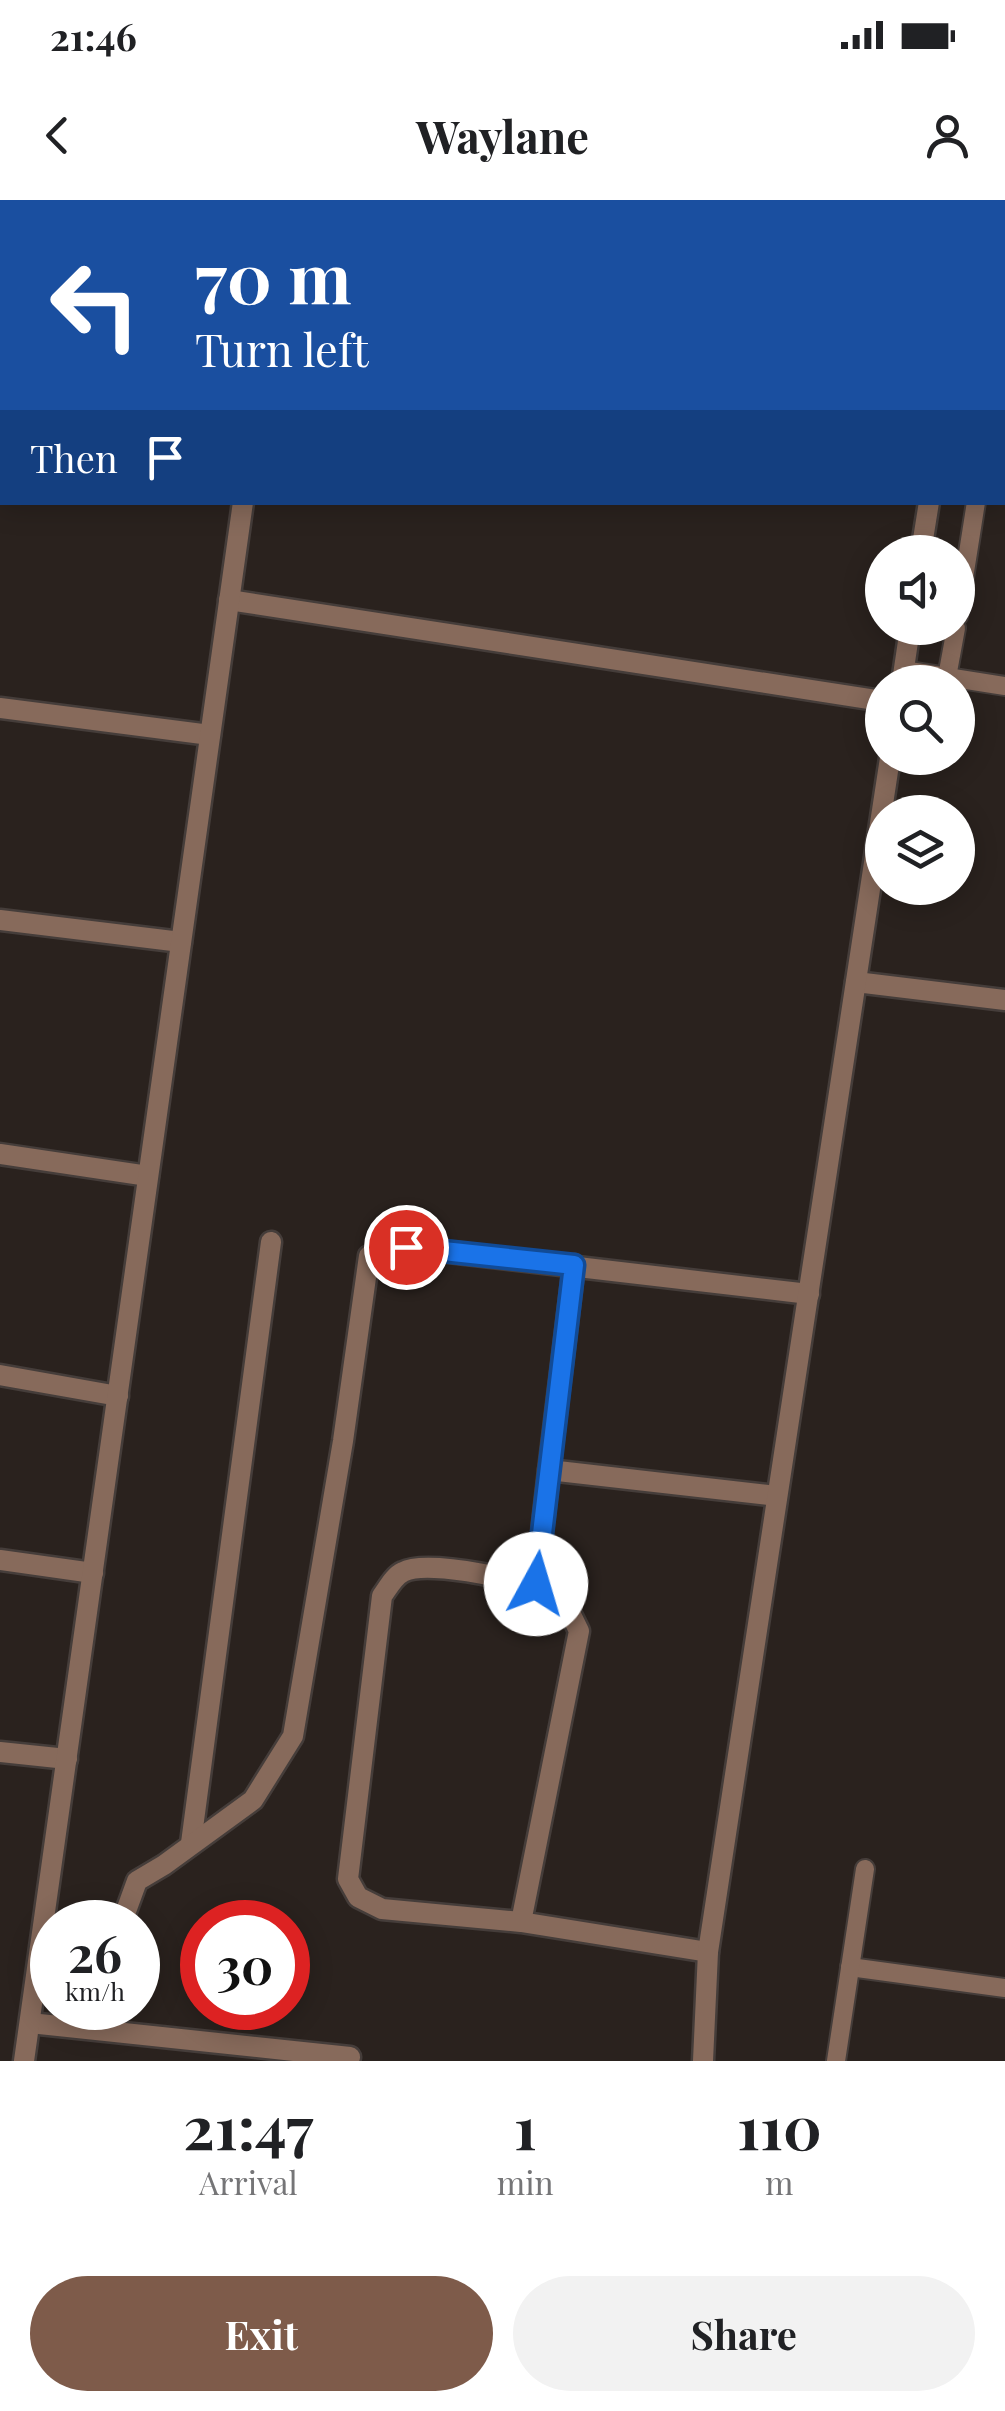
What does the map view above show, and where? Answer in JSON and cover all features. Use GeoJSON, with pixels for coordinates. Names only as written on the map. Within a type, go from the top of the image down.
{"type":"FeatureCollection","features":[{"type":"Feature","properties":{"kind":"street"},"geometry":{"type":"LineString","coordinates":[[51,1900],[67,1759],[243,505]]}},
{"type":"Feature","properties":{"kind":"street"},"geometry":{"type":"LineString","coordinates":[[924,535],[929,505]]}},
{"type":"Feature","properties":{"kind":"street"},"geometry":{"type":"LineString","coordinates":[[229,600],[865,698]]}},
{"type":"Feature","properties":{"kind":"street"},"geometry":{"type":"LineString","coordinates":[[0,708],[210,735]]}},
{"type":"Feature","properties":{"kind":"street"},"geometry":{"type":"LineString","coordinates":[[703,2061],[708,1952],[887,775]]}},
{"type":"Feature","properties":{"kind":"street"},"geometry":{"type":"LineString","coordinates":[[0,920],[181,942]]}},
{"type":"Feature","properties":{"kind":"street"},"geometry":{"type":"LineString","coordinates":[[856,982],[1005,1000]]}},
{"type":"Feature","properties":{"kind":"street"},"geometry":{"type":"LineString","coordinates":[[0,1154],[148,1176]]}},
{"type":"Feature","properties":{"kind":"street"},"geometry":{"type":"LineString","coordinates":[[192,1842],[272,1242]]}},
{"type":"Feature","properties":{"kind":"street"},"geometry":{"type":"LineString","coordinates":[[406,1247],[808,1294]]}},
{"type":"Feature","properties":{"kind":"street"},"geometry":{"type":"LineString","coordinates":[[130,1900],[137,1881],[253,1800],[292,1736],[340,1460],[369,1256]]}},
{"type":"Feature","properties":{"kind":"street"},"geometry":{"type":"LineString","coordinates":[[536,1584],[574,1265]]}},
{"type":"Feature","properties":{"kind":"street"},"geometry":{"type":"LineString","coordinates":[[0,1375],[118,1396]]}},
{"type":"Feature","properties":{"kind":"street"},"geometry":{"type":"LineString","coordinates":[[549,1470],[778,1496]]}},
{"type":"Feature","properties":{"kind":"street"},"geometry":{"type":"LineString","coordinates":[[0,1560],[93,1573]]}},
{"type":"Feature","properties":{"kind":"street"},"geometry":{"type":"LineString","coordinates":[[521,1922],[579,1631],[560,1594],[536,1584],[422,1565],[400,1573],[382,1596],[348,1879],[358,1897],[382,1909],[521,1922],[708,1952]]}},
{"type":"Feature","properties":{"kind":"street"},"geometry":{"type":"LineString","coordinates":[[0,1752],[67,1759]]}},
{"type":"Feature","properties":{"kind":"street"},"geometry":{"type":"LineString","coordinates":[[24,2061],[30,2022]]}},
{"type":"Feature","properties":{"kind":"street"},"geometry":{"type":"LineString","coordinates":[[103,2030],[350,2057]]}},
{"type":"Feature","properties":{"kind":"lane"},"geometry":{"type":"LineString","coordinates":[[971,535],[976,505]]}},
{"type":"Feature","properties":{"kind":"lane"},"geometry":{"type":"LineString","coordinates":[[975,681],[1005,686]]}},
{"type":"Feature","properties":{"kind":"lane"},"geometry":{"type":"LineString","coordinates":[[836,2061],[864,1868]]}},
{"type":"Feature","properties":{"kind":"lane"},"geometry":{"type":"LineString","coordinates":[[850,1967],[1005,1988]]}},
{"type":"Feature","properties":{"kind":"route"},"geometry":{"type":"LineString","coordinates":[[406,1247],[574,1265],[536,1584]]}}]}
